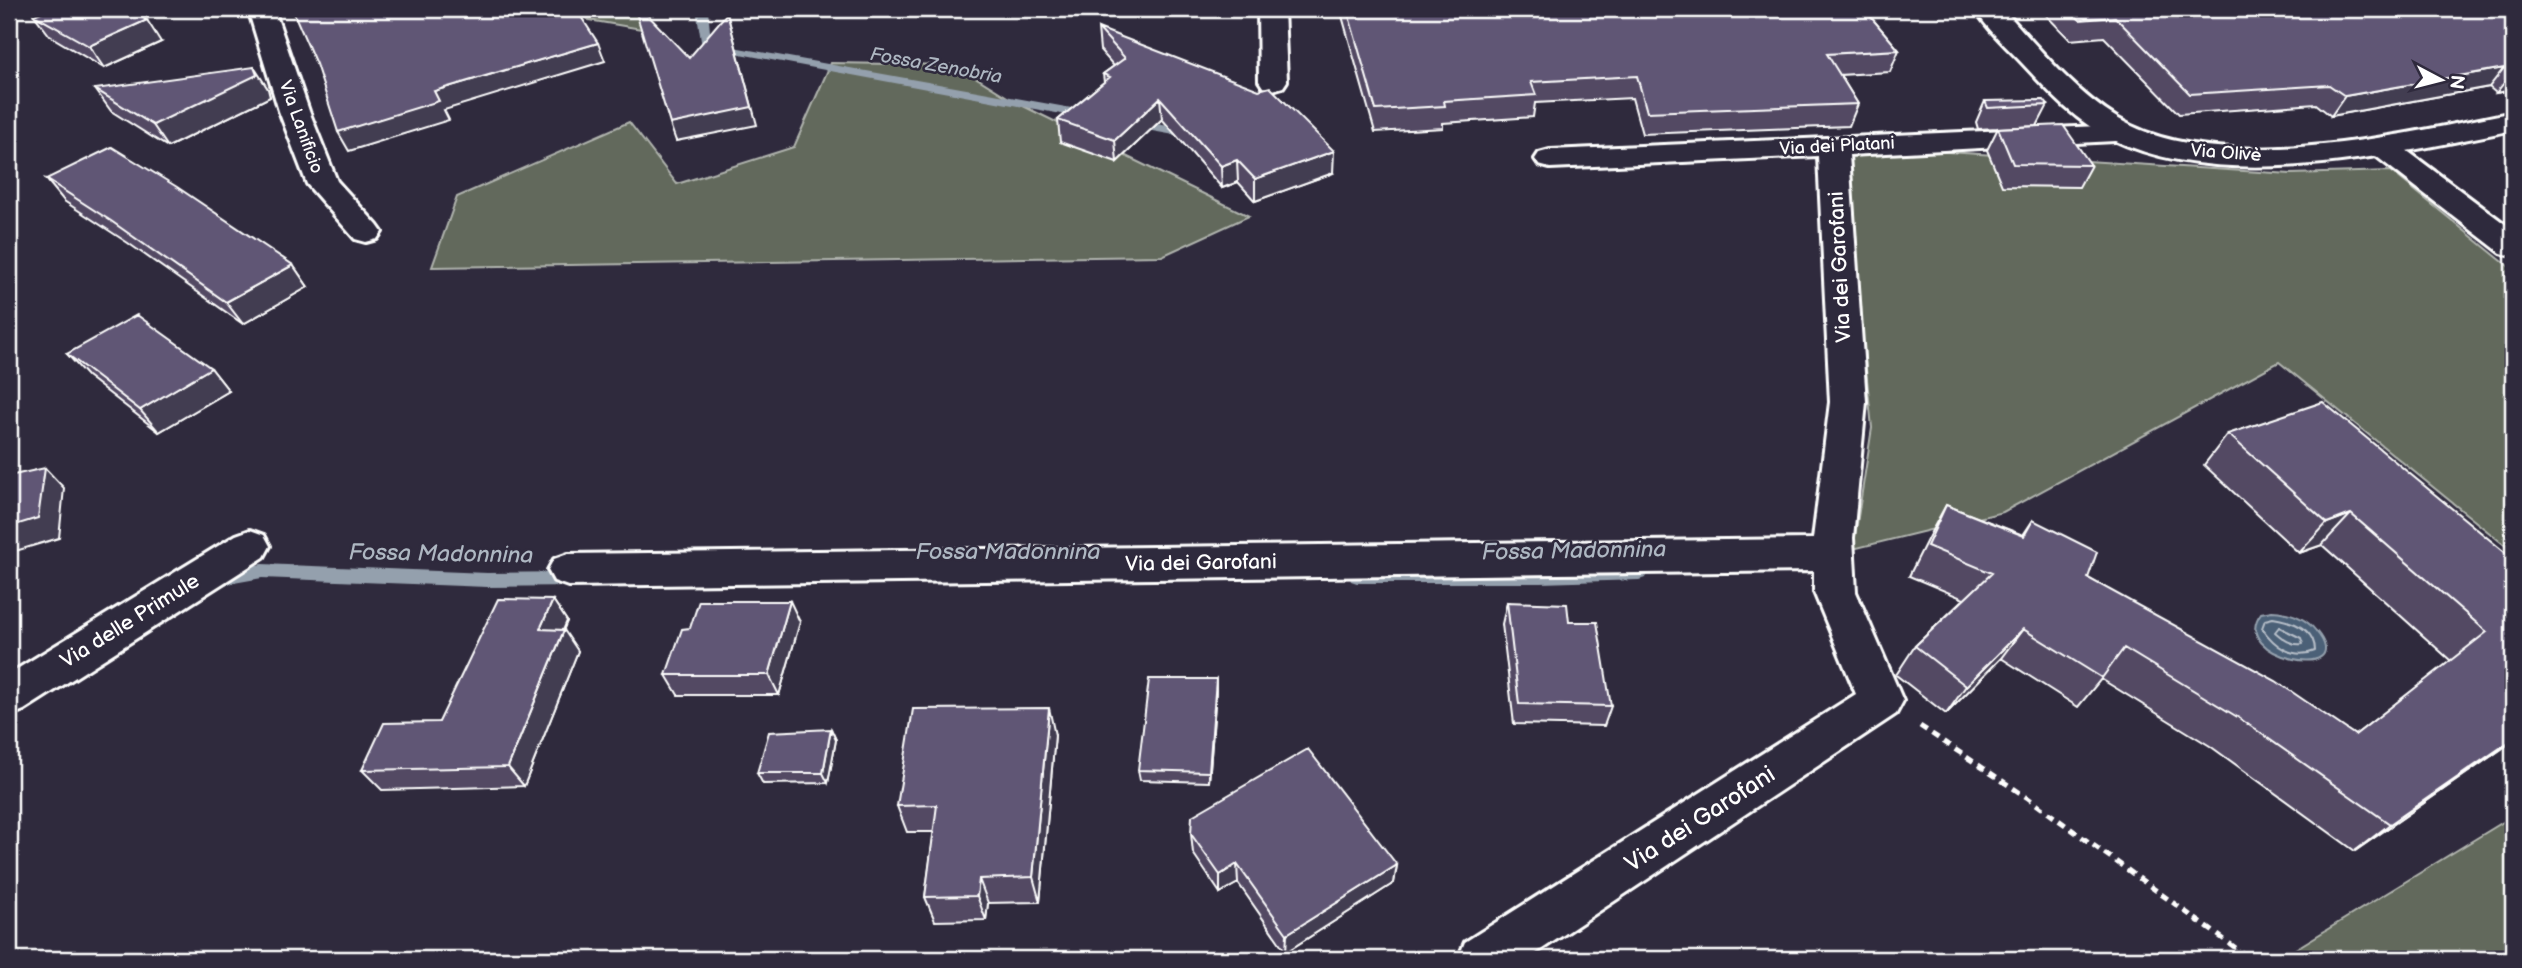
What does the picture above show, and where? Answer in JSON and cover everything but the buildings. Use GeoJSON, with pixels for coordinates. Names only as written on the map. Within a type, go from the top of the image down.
{"type":"FeatureCollection","features":[{"type":"Feature","properties":{"kind":"street","name":"Via Lanificio"},"geometry":{"type":"LineString","coordinates":[[261,9],[294,111],[323,184],[366,232]]}},
{"type":"Feature","properties":{"kind":"street"},"geometry":{"type":"LineString","coordinates":[[1271,9],[1273,81]]}},
{"type":"Feature","properties":{"kind":"street","name":"Via Olivè"},"geometry":{"type":"LineString","coordinates":[[1987,9],[2074,100],[2123,134],[2183,151],[2246,158],[2383,147],[2513,121]]}},
{"type":"Feature","properties":{"kind":"street","name":"Via dei Platani"},"geometry":{"type":"LineString","coordinates":[[1550,159],[2123,134]]}},
{"type":"Feature","properties":{"kind":"street","name":"Via dei Garofani"},"geometry":{"type":"LineString","coordinates":[[1483,959],[1881,701],[1835,592],[1833,538],[1848,402],[1833,146]]}},
{"type":"Feature","properties":{"kind":"street"},"geometry":{"type":"LineString","coordinates":[[2383,147],[2513,246]]}},
{"type":"Feature","properties":{"kind":"street","name":"Via delle Primule"},"geometry":{"type":"LineString","coordinates":[[9,697],[250,546]]}},
{"type":"Feature","properties":{"kind":"street","name":"Via dei Garofani"},"geometry":{"type":"LineString","coordinates":[[568,570],[1833,555]]}},
{"type":"Feature","properties":{"kind":"path"},"geometry":{"type":"LineString","coordinates":[[1881,701],[2028,797],[2251,959]]}},
{"type":"Feature","properties":{"kind":"green space"},"geometry":{"type":"Polygon","coordinates":[[[581,9],[655,9],[641,29],[589,20],[581,9]]]}},
{"type":"Feature","properties":{"kind":"green space"},"geometry":{"type":"Polygon","coordinates":[[[831,63],[956,65],[1017,103],[1249,216],[1162,256],[432,267],[457,197],[629,122],[677,184],[794,147],[831,63]]]}},
{"type":"Feature","properties":{"kind":"green space"},"geometry":{"type":"Polygon","coordinates":[[[1932,151],[2291,174],[2391,171],[2513,270],[2513,552],[2279,362],[2003,512],[1853,549],[1872,428],[1844,154],[1932,151]]]}},
{"type":"Feature","properties":{"kind":"green space"},"geometry":{"type":"Polygon","coordinates":[[[2513,816],[2513,959],[2279,959],[2513,816]]]}},
{"type":"Feature","properties":{"kind":"water"},"geometry":{"type":"Polygon","coordinates":[[[2272,611],[2296,616],[2312,626],[2325,647],[2321,657],[2309,660],[2292,659],[2275,653],[2261,643],[2255,629],[2261,613],[2272,611]]]}},
{"type":"Feature","properties":{"kind":"waterway","name":"Fossa Zenobria"},"geometry":{"type":"LineString","coordinates":[[702,9],[706,45],[1088,115]]}},
{"type":"Feature","properties":{"kind":"waterway","name":"Fossa Zenobria"},"geometry":{"type":"LineString","coordinates":[[1134,124],[1191,134]]}},
{"type":"Feature","properties":{"kind":"waterway","name":"Fossa Madonnina"},"geometry":{"type":"LineString","coordinates":[[217,579],[262,571],[487,580],[575,579]]}},
{"type":"Feature","properties":{"kind":"waterway","name":"Fossa Madonnina"},"geometry":{"type":"LineString","coordinates":[[1357,576],[1639,573]]}}]}
